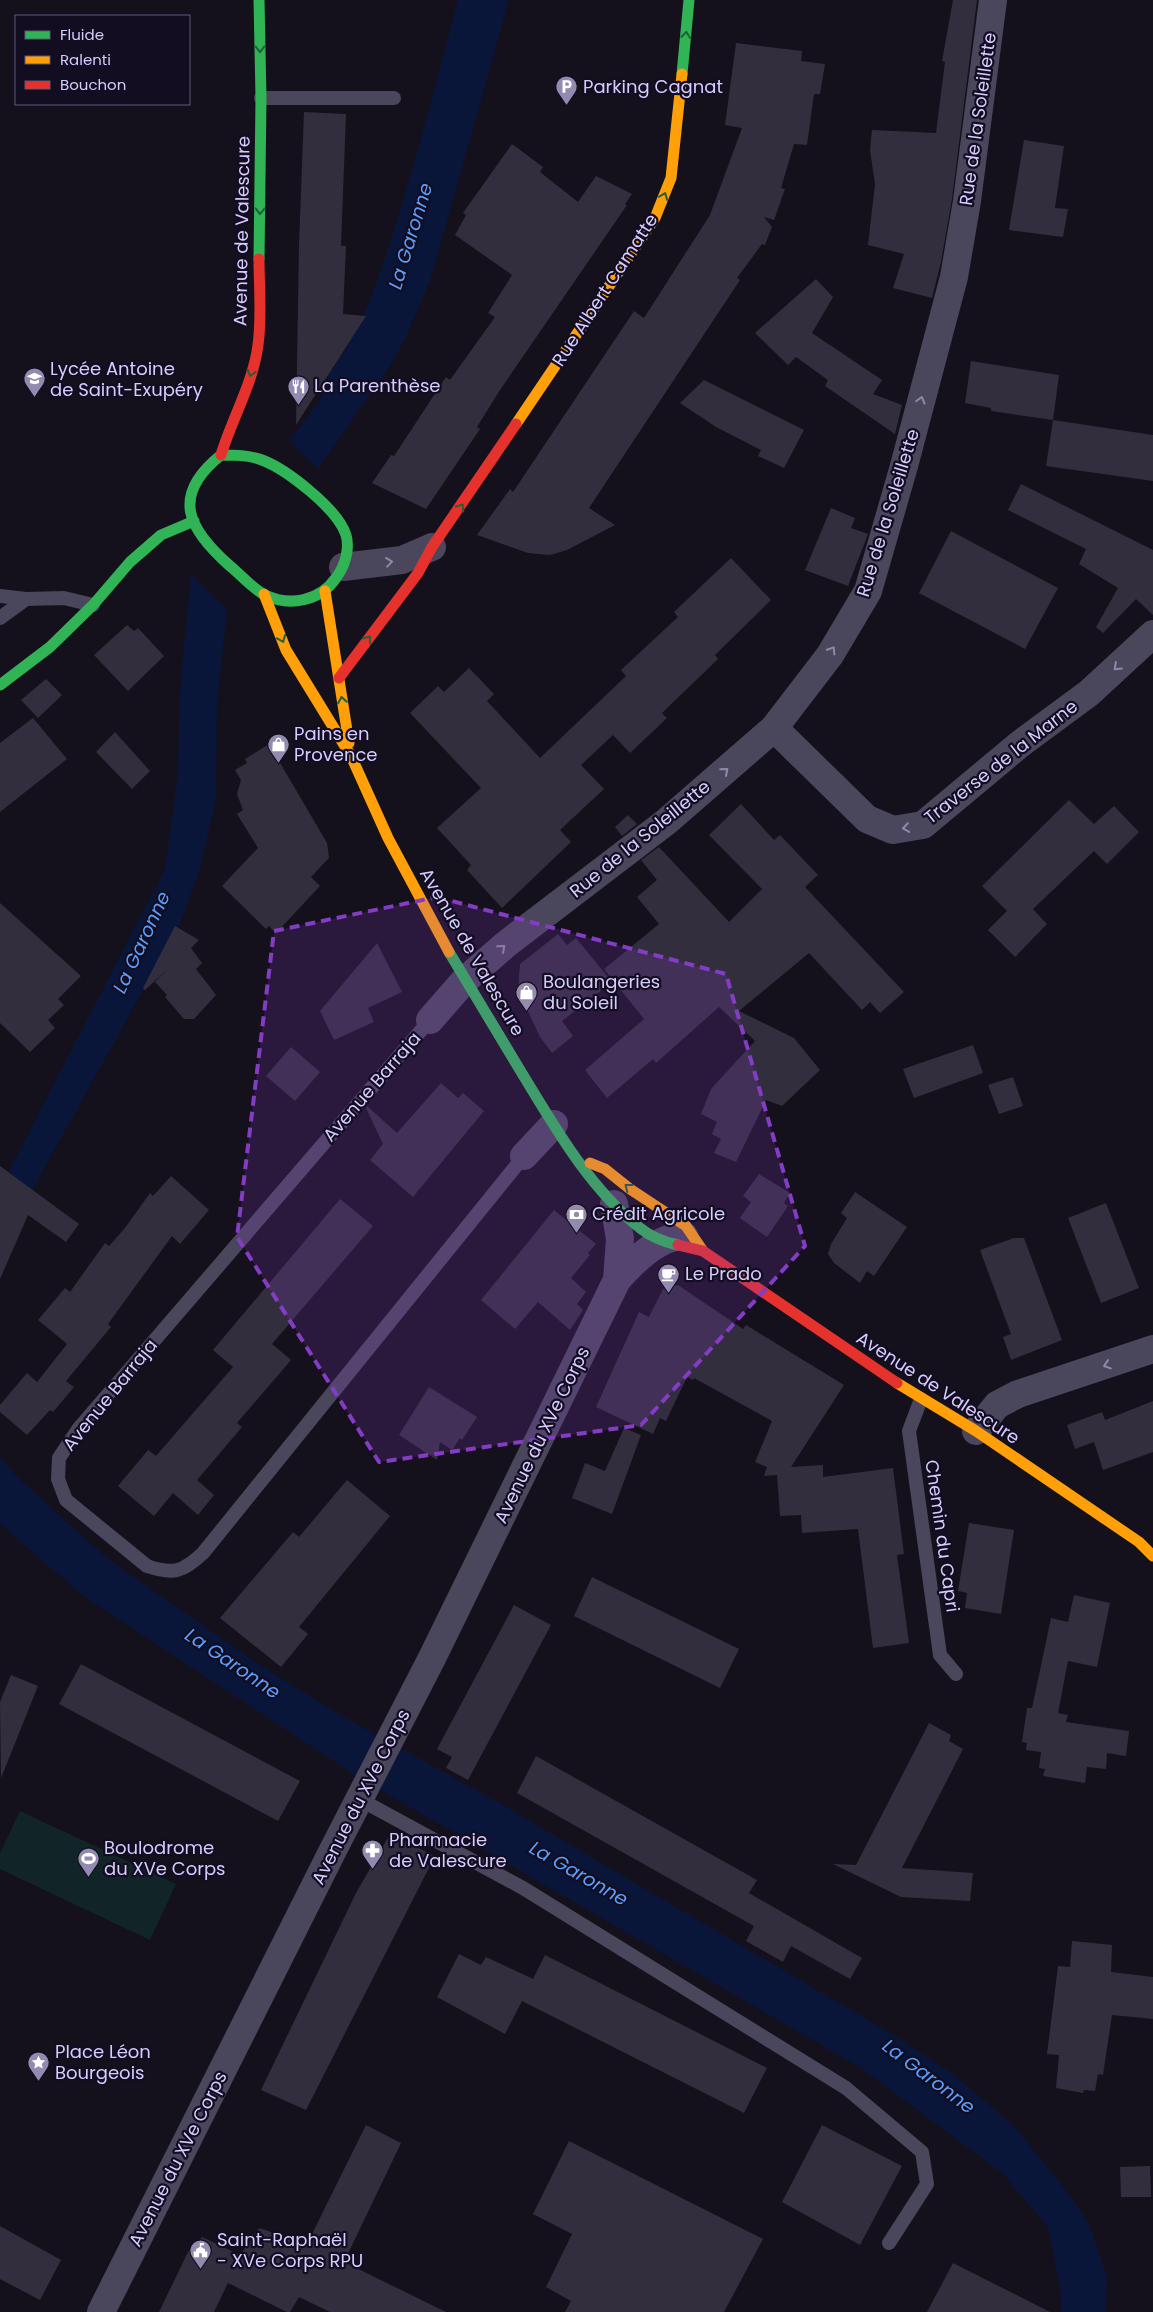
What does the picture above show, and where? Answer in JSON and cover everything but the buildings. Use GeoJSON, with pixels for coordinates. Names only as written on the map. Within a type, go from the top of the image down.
{"type":"FeatureCollection","features":[{"type":"Feature","properties":{"kind":"main road","name":"Avenue de Valescure"},"geometry":{"type":"LineString","coordinates":[[222,455],[228,431],[247,388],[258,346],[261,98],[258,0]]}},
{"type":"Feature","properties":{"kind":"main road","name":"Rue Albert Camatte"},"geometry":{"type":"LineString","coordinates":[[339,678],[418,573],[432,546],[452,520],[655,218],[671,178],[689,0]]}},
{"type":"Feature","properties":{"kind":"main road"},"geometry":{"type":"LineString","coordinates":[[222,455],[246,455],[278,467],[313,495],[334,516],[345,532],[347,550],[343,567],[325,591],[305,601],[293,602],[264,594],[210,548],[200,536],[189,500],[195,481],[207,465],[222,455]]}},
{"type":"Feature","properties":{"kind":"main road"},"geometry":{"type":"LineString","coordinates":[[0,685],[50,647],[94,605],[130,562],[161,535],[194,521]]}},
{"type":"Feature","properties":{"kind":"main road","name":"Avenue de Valescure"},"geometry":{"type":"LineString","coordinates":[[325,591],[351,756]]}},
{"type":"Feature","properties":{"kind":"main road","name":"Avenue de Valescure"},"geometry":{"type":"LineString","coordinates":[[264,594],[286,650],[351,756],[388,838],[439,936],[554,1124],[576,1157],[614,1204],[641,1229],[663,1242]]}},
{"type":"Feature","properties":{"kind":"main road","name":"Avenue de Valescure"},"geometry":{"type":"LineString","coordinates":[[576,1157],[605,1169],[630,1190],[686,1226],[698,1244],[921,1399],[976,1431],[1139,1542],[1153,1556]]}},
{"type":"Feature","properties":{"kind":"street","name":"Rue de la Soleillette"},"geometry":{"type":"LineString","coordinates":[[466,980],[505,945],[666,822],[774,728],[830,655],[868,591],[954,278],[969,192],[993,0]]}},
{"type":"Feature","properties":{"kind":"street","name":"Rue Albert Camatte"},"geometry":{"type":"LineString","coordinates":[[343,567],[402,560],[432,546]]}},
{"type":"Feature","properties":{"kind":"street","name":"Traverse de la Marne"},"geometry":{"type":"LineString","coordinates":[[774,728],[867,820],[893,830],[923,825],[1020,744],[1089,693],[1153,634]]}},
{"type":"Feature","properties":{"kind":"street","name":"Avenue Barraja"},"geometry":{"type":"LineString","coordinates":[[430,1020],[466,980]]}},
{"type":"Feature","properties":{"kind":"street","name":"Avenue Barraja"},"geometry":{"type":"LineString","coordinates":[[524,1156],[554,1124]]}},
{"type":"Feature","properties":{"kind":"street","name":"Avenue du XVe Corps"},"geometry":{"type":"LineString","coordinates":[[614,1204],[620,1239],[617,1280]]}},
{"type":"Feature","properties":{"kind":"street","name":"Avenue du XVe Corps"},"geometry":{"type":"LineString","coordinates":[[101,2312],[390,1739],[617,1280],[632,1264],[663,1242],[679,1236],[698,1244]]}},
{"type":"Feature","properties":{"kind":"street"},"geometry":{"type":"LineString","coordinates":[[976,1431],[997,1405],[1018,1394],[1153,1349]]}},
{"type":"Feature","properties":{"kind":"lane"},"geometry":{"type":"LineString","coordinates":[[261,98],[394,98]]}},
{"type":"Feature","properties":{"kind":"lane"},"geometry":{"type":"LineString","coordinates":[[0,596],[26,599],[64,598],[94,605]]}},
{"type":"Feature","properties":{"kind":"lane"},"geometry":{"type":"LineString","coordinates":[[0,618],[26,599]]}},
{"type":"Feature","properties":{"kind":"lane","name":"Avenue Barraja"},"geometry":{"type":"LineString","coordinates":[[430,1020],[78,1428],[59,1458],[58,1479],[66,1500],[147,1566],[177,1571],[189,1566],[203,1553],[524,1156]]}},
{"type":"Feature","properties":{"kind":"lane","name":"Chemin du Capri"},"geometry":{"type":"LineString","coordinates":[[921,1399],[908,1430],[940,1654],[956,1674]]}},
{"type":"Feature","properties":{"kind":"lane"},"geometry":{"type":"LineString","coordinates":[[363,1793],[523,1888],[854,2094],[922,2152],[927,2184],[889,2243]]}},
{"type":"Feature","properties":{"kind":"highlighted area"},"geometry":{"type":"Polygon","coordinates":[[[437,897],[726,974],[805,1246],[641,1425],[379,1462],[237,1237],[274,931],[437,897]]]}},
{"type":"Feature","properties":{"kind":"green space","name":"Boulodrome du XVe Corps"},"geometry":{"type":"Polygon","coordinates":[[[20,1811],[176,1884],[150,1940],[0,1869],[0,1853],[20,1811]]]}},
{"type":"Feature","properties":{"kind":"water","name":"La Garonne"},"geometry":{"type":"Polygon","coordinates":[[[458,0],[509,0],[431,278],[404,341],[391,364],[318,469],[289,441],[327,390],[329,357],[341,357],[374,290],[429,110],[458,0]]]}},
{"type":"Feature","properties":{"kind":"water","name":"La Garonne"},"geometry":{"type":"Polygon","coordinates":[[[191,574],[227,609],[217,702],[216,799],[200,869],[180,924],[7,1235],[0,1188],[165,869],[178,773],[180,690],[191,574]]]}},
{"type":"Feature","properties":{"kind":"water","name":"La Garonne"},"geometry":{"type":"Polygon","coordinates":[[[0,1457],[18,1478],[107,1558],[258,1664],[344,1717],[503,1805],[892,2034],[957,2077],[1014,2126],[1069,2194],[1089,2224],[1107,2277],[1106,2312],[1061,2312],[1060,2288],[1048,2227],[1002,2173],[861,2068],[353,1774],[82,1595],[0,1524],[0,1457]]]}},
{"type":"Feature","properties":{"kind":"traffic: fast"},"geometry":{"type":"LineString","coordinates":[[259,0],[261,98],[259,259]]}},
{"type":"Feature","properties":{"kind":"traffic: fast"},"geometry":{"type":"LineString","coordinates":[[682,74],[689,0]]}},
{"type":"Feature","properties":{"kind":"traffic: fast"},"geometry":{"type":"LineString","coordinates":[[221,455],[252,457],[272,465],[310,491],[333,514],[346,535],[346,557],[336,578],[322,592],[304,600],[294,601],[284,601],[265,595],[230,566],[204,539],[195,525],[191,512],[190,498],[195,484],[205,470],[221,455]]}},
{"type":"Feature","properties":{"kind":"traffic: fast"},"geometry":{"type":"LineString","coordinates":[[0,685],[50,647],[93,605],[130,562],[161,535],[194,521]]}},
{"type":"Feature","properties":{"kind":"traffic: fast"},"geometry":{"type":"LineString","coordinates":[[449,952],[548,1116],[590,1177],[605,1195],[640,1228],[658,1239],[678,1245]]}},
{"type":"Feature","properties":{"kind":"traffic: slow"},"geometry":{"type":"LineString","coordinates":[[516,424],[655,218],[671,178],[682,74]]}},
{"type":"Feature","properties":{"kind":"traffic: slow"},"geometry":{"type":"LineString","coordinates":[[325,591],[349,743]]}},
{"type":"Feature","properties":{"kind":"traffic: slow"},"geometry":{"type":"LineString","coordinates":[[264,594],[286,650],[351,756],[388,838],[449,952]]}},
{"type":"Feature","properties":{"kind":"traffic: slow"},"geometry":{"type":"LineString","coordinates":[[590,1163],[605,1169],[630,1189],[686,1226],[703,1251]]}},
{"type":"Feature","properties":{"kind":"traffic: slow"},"geometry":{"type":"LineString","coordinates":[[897,1383],[976,1431],[1139,1542],[1153,1556]]}},
{"type":"Feature","properties":{"kind":"traffic: jam"},"geometry":{"type":"LineString","coordinates":[[221,455],[252,373],[258,345],[260,324],[259,259]]}},
{"type":"Feature","properties":{"kind":"traffic: jam"},"geometry":{"type":"LineString","coordinates":[[339,678],[418,573],[432,547],[516,424]]}},
{"type":"Feature","properties":{"kind":"traffic: jam"},"geometry":{"type":"LineString","coordinates":[[678,1245],[703,1251],[897,1383]]}},
{"type":"Feature","properties":{"kind":"place","name":"Parking Cagnat"},"geometry":{"type":"Point","coordinates":[567,106]}},
{"type":"Feature","properties":{"kind":"place","name":"Lycée Antoine de Saint-Exupéry"},"geometry":{"type":"Point","coordinates":[34,398]}},
{"type":"Feature","properties":{"kind":"place","name":"La Parenthèse"},"geometry":{"type":"Point","coordinates":[298,405]}},
{"type":"Feature","properties":{"kind":"place","name":"Pains en Provence"},"geometry":{"type":"Point","coordinates":[278,763]}},
{"type":"Feature","properties":{"kind":"place","name":"Boulangeries du Soleil"},"geometry":{"type":"Point","coordinates":[527,1011]}},
{"type":"Feature","properties":{"kind":"place","name":"Crédit Agricole"},"geometry":{"type":"Point","coordinates":[576,1233]}},
{"type":"Feature","properties":{"kind":"place","name":"Le Prado"},"geometry":{"type":"Point","coordinates":[669,1293]}},
{"type":"Feature","properties":{"kind":"place","name":"Pharmacie de Valescure"},"geometry":{"type":"Point","coordinates":[373,1869]}},
{"type":"Feature","properties":{"kind":"place","name":"Boulodrome du XVe Corps"},"geometry":{"type":"Point","coordinates":[88,1877]}},
{"type":"Feature","properties":{"kind":"place","name":"Place Léon Bourgeois"},"geometry":{"type":"Point","coordinates":[39,2081]}},
{"type":"Feature","properties":{"kind":"place","name":"Saint-Raphaël - XVe Corps RPU"},"geometry":{"type":"Point","coordinates":[201,2269]}}]}
